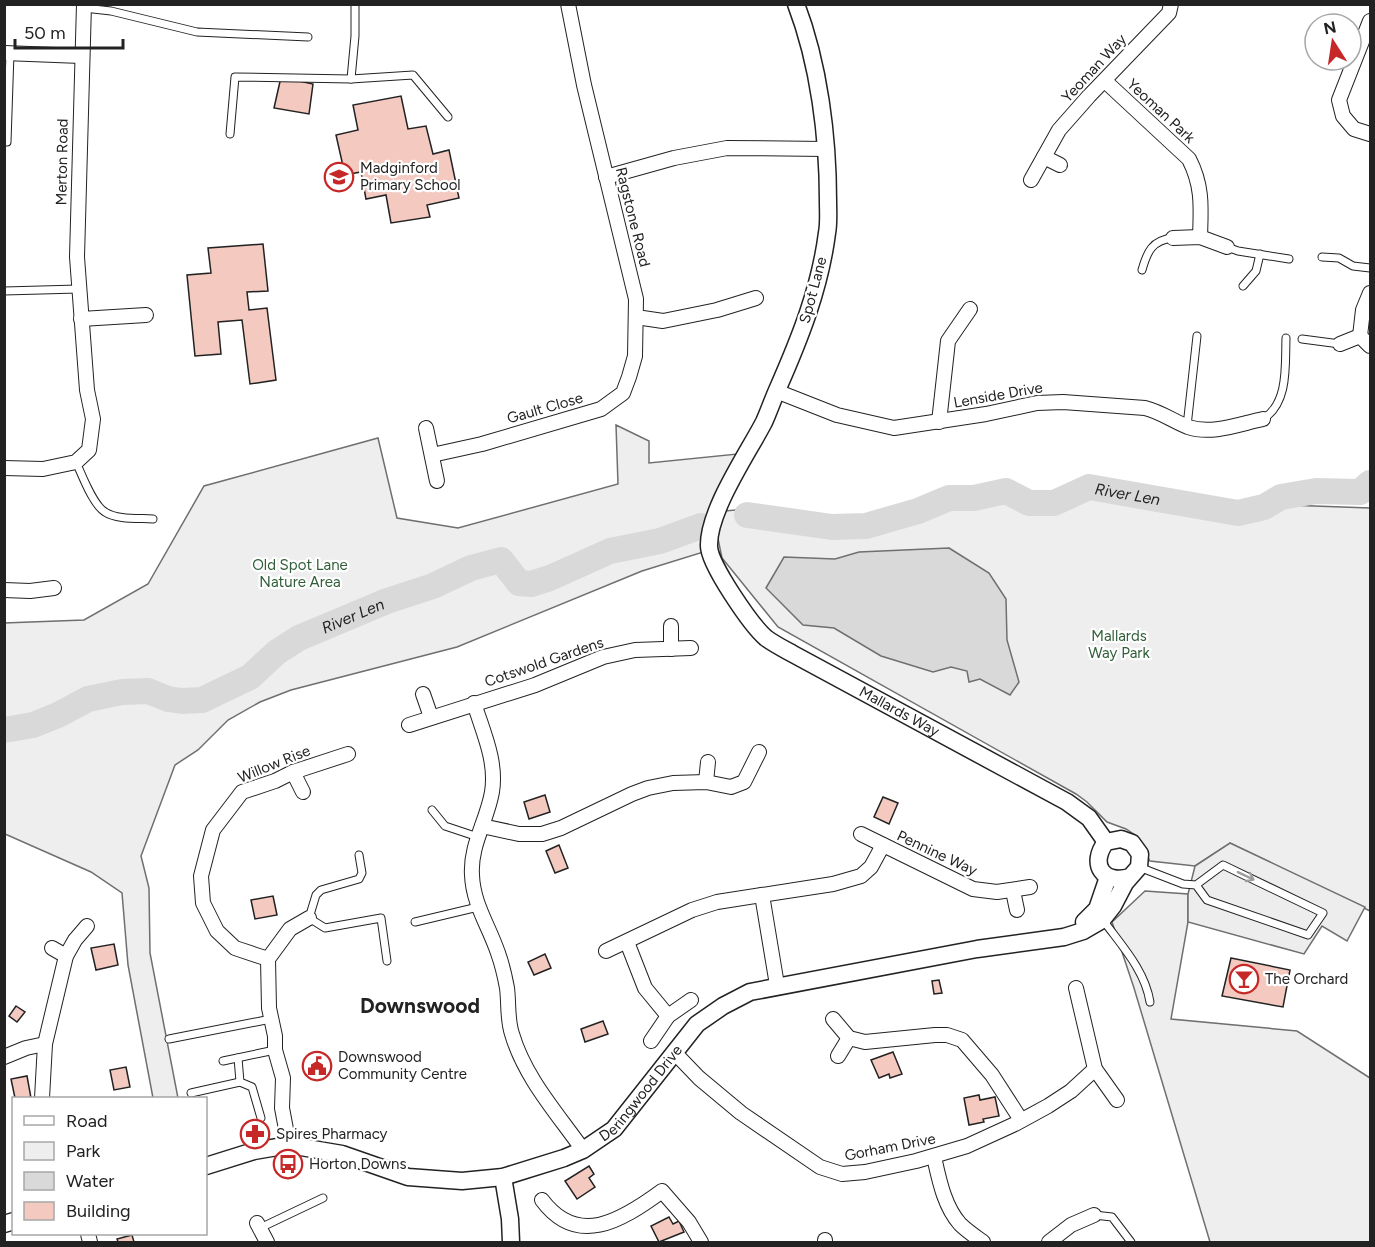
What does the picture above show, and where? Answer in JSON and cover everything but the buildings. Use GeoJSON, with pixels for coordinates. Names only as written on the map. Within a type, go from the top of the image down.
{"type":"FeatureCollection","features":[{"type":"Feature","properties":{"kind":"street","name":"Ragstone Road"},"geometry":{"type":"LineString","coordinates":[[568,4],[584,85],[636,299],[636,317]]}},
{"type":"Feature","properties":{"kind":"street","name":"Spot Lane"},"geometry":{"type":"LineString","coordinates":[[711,559],[709,545],[712,525],[735,474],[764,421],[796,346],[813,300],[828,231],[823,117],[803,21],[796,4]]}},
{"type":"Feature","properties":{"kind":"street","name":"Yeoman Way"},"geometry":{"type":"LineString","coordinates":[[1031,180],[1059,130],[1169,13],[1171,4]]}},
{"type":"Feature","properties":{"kind":"street","name":"Merton Road"},"geometry":{"type":"LineString","coordinates":[[76,462],[89,450],[93,419],[87,390],[78,289],[78,197],[84,6]]}},
{"type":"Feature","properties":{"kind":"street"},"geometry":{"type":"LineString","coordinates":[[1371,21],[1339,100],[1343,116],[1354,129],[1371,134]]}},
{"type":"Feature","properties":{"kind":"street"},"geometry":{"type":"LineString","coordinates":[[7,53],[81,56]]}},
{"type":"Feature","properties":{"kind":"street","name":"Yeoman Park"},"geometry":{"type":"LineString","coordinates":[[1105,81],[1189,159],[1197,174],[1200,187],[1200,237]]}},
{"type":"Feature","properties":{"kind":"street"},"geometry":{"type":"LineString","coordinates":[[606,177],[674,158],[727,148],[826,149]]}},
{"type":"Feature","properties":{"kind":"street"},"geometry":{"type":"LineString","coordinates":[[1044,157],[1060,165]]}},
{"type":"Feature","properties":{"kind":"street"},"geometry":{"type":"LineString","coordinates":[[1173,238],[1200,237],[1227,247]]}},
{"type":"Feature","properties":{"kind":"street"},"geometry":{"type":"LineString","coordinates":[[1360,336],[1364,310],[1371,293]]}},
{"type":"Feature","properties":{"kind":"street"},"geometry":{"type":"LineString","coordinates":[[636,317],[663,321],[717,310],[756,298]]}},
{"type":"Feature","properties":{"kind":"street"},"geometry":{"type":"LineString","coordinates":[[939,422],[948,340],[970,309]]}},
{"type":"Feature","properties":{"kind":"street"},"geometry":{"type":"LineString","coordinates":[[81,319],[146,315]]}},
{"type":"Feature","properties":{"kind":"street","name":"Gault Close"},"geometry":{"type":"LineString","coordinates":[[432,455],[482,444],[601,409],[623,393],[635,356],[636,317]]}},
{"type":"Feature","properties":{"kind":"street"},"geometry":{"type":"LineString","coordinates":[[1340,344],[1360,336]]}},
{"type":"Feature","properties":{"kind":"street"},"geometry":{"type":"LineString","coordinates":[[1360,336],[1371,346]]}},
{"type":"Feature","properties":{"kind":"street","name":"Lenside Drive"},"geometry":{"type":"LineString","coordinates":[[776,391],[837,415],[894,428],[939,422],[1037,403],[1064,402],[1145,408],[1157,411],[1187,426],[1204,430],[1263,419]]}},
{"type":"Feature","properties":{"kind":"street"},"geometry":{"type":"LineString","coordinates":[[426,428],[437,480]]}},
{"type":"Feature","properties":{"kind":"street"},"geometry":{"type":"LineString","coordinates":[[4,468],[43,469],[76,462]]}},
{"type":"Feature","properties":{"kind":"street","name":"Mallards Way"},"geometry":{"type":"LineString","coordinates":[[711,559],[734,597],[765,637],[803,660],[1067,802],[1089,818],[1106,842]]}},
{"type":"Feature","properties":{"kind":"street"},"geometry":{"type":"LineString","coordinates":[[4,590],[30,591],[54,588]]}},
{"type":"Feature","properties":{"kind":"street"},"geometry":{"type":"LineString","coordinates":[[671,626],[671,649]]}},
{"type":"Feature","properties":{"kind":"street","name":"Cotswold Gardens"},"geometry":{"type":"LineString","coordinates":[[409,725],[535,685],[603,657],[635,650],[691,648]]}},
{"type":"Feature","properties":{"kind":"street"},"geometry":{"type":"LineString","coordinates":[[423,694],[431,717]]}},
{"type":"Feature","properties":{"kind":"street"},"geometry":{"type":"LineString","coordinates":[[474,703],[493,766],[492,793],[474,846],[471,874],[474,897],[498,953],[504,976],[511,1033],[532,1079],[583,1150]]}},
{"type":"Feature","properties":{"kind":"street"},"geometry":{"type":"LineString","coordinates":[[480,831],[542,834],[561,828],[632,794],[673,783],[706,782],[731,787],[744,782],[759,752]]}},
{"type":"Feature","properties":{"kind":"street","name":"Willow Rise"},"geometry":{"type":"LineString","coordinates":[[268,959],[235,948],[217,931],[203,903],[201,876],[213,830],[242,792],[348,754]]}},
{"type":"Feature","properties":{"kind":"street"},"geometry":{"type":"LineString","coordinates":[[706,782],[708,762]]}},
{"type":"Feature","properties":{"kind":"street"},"geometry":{"type":"LineString","coordinates":[[293,772],[303,792]]}},
{"type":"Feature","properties":{"kind":"street","name":"Pennine Way"},"geometry":{"type":"LineString","coordinates":[[861,834],[973,889],[997,892],[1030,887]]}},
{"type":"Feature","properties":{"kind":"street"},"geometry":{"type":"LineString","coordinates":[[1121,839],[1132,843],[1140,854],[1134,872],[1119,880],[1108,877],[1098,865],[1101,849],[1106,842],[1121,839]]}},
{"type":"Feature","properties":{"kind":"street","name":"Pennine Way"},"geometry":{"type":"LineString","coordinates":[[606,951],[692,910],[717,903],[833,884],[861,876],[871,867],[883,845]]}},
{"type":"Feature","properties":{"kind":"street","name":"Deringwood Drive"},"geometry":{"type":"LineString","coordinates":[[207,1166],[254,1151],[289,1145],[342,1154],[408,1177],[462,1181],[503,1177],[564,1158],[583,1150],[614,1129],[697,1024],[723,1006],[750,992],[977,949],[1064,937],[1083,931],[1102,920],[1134,872]]}},
{"type":"Feature","properties":{"kind":"street"},"geometry":{"type":"LineString","coordinates":[[1064,937],[1080,926],[1097,909],[1108,877]]}},
{"type":"Feature","properties":{"kind":"street"},"geometry":{"type":"LineString","coordinates":[[1013,891],[1017,910]]}},
{"type":"Feature","properties":{"kind":"street"},"geometry":{"type":"LineString","coordinates":[[762,895],[777,986]]}},
{"type":"Feature","properties":{"kind":"street"},"geometry":{"type":"LineString","coordinates":[[289,1145],[282,1108],[283,1078],[275,1050],[267,981],[268,959],[290,929],[309,918]]}},
{"type":"Feature","properties":{"kind":"street"},"geometry":{"type":"LineString","coordinates":[[42,1097],[45,1044],[66,956],[87,926]]}},
{"type":"Feature","properties":{"kind":"street"},"geometry":{"type":"LineString","coordinates":[[627,942],[645,988],[668,1016]]}},
{"type":"Feature","properties":{"kind":"street"},"geometry":{"type":"LineString","coordinates":[[52,948],[66,956]]}},
{"type":"Feature","properties":{"kind":"street"},"geometry":{"type":"LineString","coordinates":[[1076,988],[1095,1069],[1117,1100]]}},
{"type":"Feature","properties":{"kind":"street"},"geometry":{"type":"LineString","coordinates":[[651,1041],[668,1016],[691,1000]]}},
{"type":"Feature","properties":{"kind":"street"},"geometry":{"type":"LineString","coordinates":[[833,1019],[849,1038],[864,1042],[941,1035],[962,1040],[992,1075],[1021,1120]]}},
{"type":"Feature","properties":{"kind":"street"},"geometry":{"type":"LineString","coordinates":[[838,1056],[849,1038]]}},
{"type":"Feature","properties":{"kind":"street"},"geometry":{"type":"LineString","coordinates":[[4,1057],[26,1048],[45,1044]]}},
{"type":"Feature","properties":{"kind":"street","name":"Gorham Drive"},"geometry":{"type":"LineString","coordinates":[[674,1052],[699,1078],[741,1113],[820,1167],[842,1174],[865,1172],[967,1146],[1021,1120],[1071,1091],[1095,1069]]}},
{"type":"Feature","properties":{"kind":"street"},"geometry":{"type":"LineString","coordinates":[[934,1156],[944,1194],[953,1212],[960,1224],[983,1242]]}},
{"type":"Feature","properties":{"kind":"street"},"geometry":{"type":"LineString","coordinates":[[503,1177],[510,1218],[511,1242]]}},
{"type":"Feature","properties":{"kind":"street"},"geometry":{"type":"LineString","coordinates":[[542,1200],[556,1223],[567,1230],[591,1235],[606,1231],[666,1187],[701,1242]]}},
{"type":"Feature","properties":{"kind":"street"},"geometry":{"type":"LineString","coordinates":[[1049,1242],[1071,1225],[1094,1215]]}},
{"type":"Feature","properties":{"kind":"street"},"geometry":{"type":"LineString","coordinates":[[258,1226],[267,1242]]}},
{"type":"Feature","properties":{"kind":"lane"},"geometry":{"type":"LineString","coordinates":[[124,15],[126,4]]}},
{"type":"Feature","properties":{"kind":"lane"},"geometry":{"type":"LineString","coordinates":[[351,79],[355,4]]}},
{"type":"Feature","properties":{"kind":"lane"},"geometry":{"type":"LineString","coordinates":[[84,6],[196,32],[308,37]]}},
{"type":"Feature","properties":{"kind":"lane"},"geometry":{"type":"LineString","coordinates":[[4,142],[7,142],[7,53]]}},
{"type":"Feature","properties":{"kind":"lane"},"geometry":{"type":"LineString","coordinates":[[230,134],[235,77],[351,79],[413,75],[448,117]]}},
{"type":"Feature","properties":{"kind":"lane"},"geometry":{"type":"LineString","coordinates":[[1142,270],[1148,252],[1154,243],[1173,238]]}},
{"type":"Feature","properties":{"kind":"lane"},"geometry":{"type":"LineString","coordinates":[[1227,247],[1238,251],[1288,258]]}},
{"type":"Feature","properties":{"kind":"lane"},"geometry":{"type":"LineString","coordinates":[[1243,286],[1256,271],[1260,254]]}},
{"type":"Feature","properties":{"kind":"lane"},"geometry":{"type":"LineString","coordinates":[[1322,257],[1339,258],[1353,266],[1371,268]]}},
{"type":"Feature","properties":{"kind":"lane"},"geometry":{"type":"LineString","coordinates":[[4,291],[78,289]]}},
{"type":"Feature","properties":{"kind":"lane"},"geometry":{"type":"LineString","coordinates":[[1187,426],[1197,336]]}},
{"type":"Feature","properties":{"kind":"lane"},"geometry":{"type":"LineString","coordinates":[[1263,419],[1273,411],[1284,386],[1286,338]]}},
{"type":"Feature","properties":{"kind":"lane"},"geometry":{"type":"LineString","coordinates":[[1302,339],[1340,344]]}},
{"type":"Feature","properties":{"kind":"lane"},"geometry":{"type":"LineString","coordinates":[[76,462],[94,499],[104,512],[114,516],[153,519]]}},
{"type":"Feature","properties":{"kind":"lane"},"geometry":{"type":"LineString","coordinates":[[432,810],[445,826],[480,831]]}},
{"type":"Feature","properties":{"kind":"lane"},"geometry":{"type":"LineString","coordinates":[[359,855],[362,873],[358,879],[321,890],[316,895],[309,918],[325,928],[381,918],[387,961]]}},
{"type":"Feature","properties":{"kind":"lane"},"geometry":{"type":"LineString","coordinates":[[1134,872],[1183,885],[1196,885],[1223,865],[1323,913],[1308,935],[1207,900],[1196,885]]}},
{"type":"Feature","properties":{"kind":"lane"},"geometry":{"type":"LineString","coordinates":[[415,922],[478,907]]}},
{"type":"Feature","properties":{"kind":"lane"},"geometry":{"type":"LineString","coordinates":[[1102,920],[1131,958],[1148,988],[1150,1002]]}},
{"type":"Feature","properties":{"kind":"lane"},"geometry":{"type":"LineString","coordinates":[[169,1039],[272,1019]]}},
{"type":"Feature","properties":{"kind":"lane"},"geometry":{"type":"LineString","coordinates":[[223,1061],[275,1050]]}},
{"type":"Feature","properties":{"kind":"lane"},"geometry":{"type":"LineString","coordinates":[[237,1058],[240,1082]]}},
{"type":"Feature","properties":{"kind":"lane"},"geometry":{"type":"LineString","coordinates":[[191,1093],[240,1082],[252,1087],[261,1118]]}},
{"type":"Feature","properties":{"kind":"lane"},"geometry":{"type":"LineString","coordinates":[[258,1226],[323,1198]]}},
{"type":"Feature","properties":{"kind":"lane"},"geometry":{"type":"LineString","coordinates":[[1094,1215],[1112,1217],[1131,1242]]}},
{"type":"Feature","properties":{"kind":"green space"},"geometry":{"type":"Polygon","coordinates":[[[616,425],[649,441],[649,463],[747,453],[725,511],[748,509],[812,519],[849,521],[874,517],[934,497],[996,483],[1017,495],[1034,499],[1051,497],[1088,485],[1228,510],[1254,507],[1278,495],[1286,505],[1370,508],[1370,911],[1230,843],[1195,866],[1150,861],[1135,835],[1107,822],[1076,794],[778,627],[722,558],[717,534],[710,550],[642,571],[457,647],[291,690],[260,702],[228,720],[198,750],[175,765],[141,856],[149,888],[150,953],[178,1097],[153,1097],[128,965],[122,893],[91,872],[5,834],[4,623],[84,620],[148,584],[204,486],[378,438],[397,518],[458,528],[618,484],[616,425]]]}},
{"type":"Feature","properties":{"kind":"green space"},"geometry":{"type":"Polygon","coordinates":[[[1145,891],[1188,894],[1188,922],[1171,1019],[1297,1031],[1370,1078],[1370,1242],[1210,1242],[1112,922],[1145,891]]]}},
{"type":"Feature","properties":{"kind":"shaded area"},"geometry":{"type":"Polygon","coordinates":[[[1230,843],[1365,907],[1347,941],[1322,926],[1304,954],[1188,922],[1188,894],[1195,866],[1230,843]]]}},
{"type":"Feature","properties":{"kind":"water"},"geometry":{"type":"Polygon","coordinates":[[[949,548],[989,573],[1006,599],[1007,640],[1019,682],[1010,695],[980,679],[969,682],[967,671],[951,667],[933,672],[881,656],[834,628],[803,625],[766,588],[784,557],[835,559],[859,552],[949,548]]]}},
{"type":"Feature","properties":{"kind":"waterway","name":"River Len"},"geometry":{"type":"LineString","coordinates":[[747,515],[832,527],[866,526],[918,511],[949,498],[974,498],[1006,491],[1029,503],[1054,503],[1089,487],[1238,513],[1264,507],[1281,497],[1316,491],[1360,492],[1370,483]]}},
{"type":"Feature","properties":{"kind":"waterway","name":"River Len"},"geometry":{"type":"LineString","coordinates":[[4,730],[33,725],[88,699],[122,692],[148,691],[168,699],[202,700],[250,677],[277,652],[299,638],[387,601],[433,586],[471,568],[501,560],[519,583],[531,584],[610,551],[660,541],[701,526]]}},
{"type":"Feature","properties":{"kind":"place","name":"Madginford Primary School"},"geometry":{"type":"Point","coordinates":[339,177]}},
{"type":"Feature","properties":{"kind":"place","name":"The Orchard"},"geometry":{"type":"Point","coordinates":[1244,979]}},
{"type":"Feature","properties":{"kind":"place","name":"Downswood Community Centre"},"geometry":{"type":"Point","coordinates":[317,1066]}},
{"type":"Feature","properties":{"kind":"place","name":"Spires Pharmacy"},"geometry":{"type":"Point","coordinates":[255,1134]}},
{"type":"Feature","properties":{"kind":"place","name":"Horton Downs"},"geometry":{"type":"Point","coordinates":[288,1164]}},
{"type":"Feature","properties":{"kind":"district","name":"Downswood"},"geometry":{"type":"Point","coordinates":[420,1005]}},
{"type":"Feature","properties":{"kind":"park label","name":"Old Spot Lane Nature Area"},"geometry":{"type":"Point","coordinates":[300,574]}},
{"type":"Feature","properties":{"kind":"park label","name":"Mallards Way Park"},"geometry":{"type":"Point","coordinates":[1119,644]}}]}
